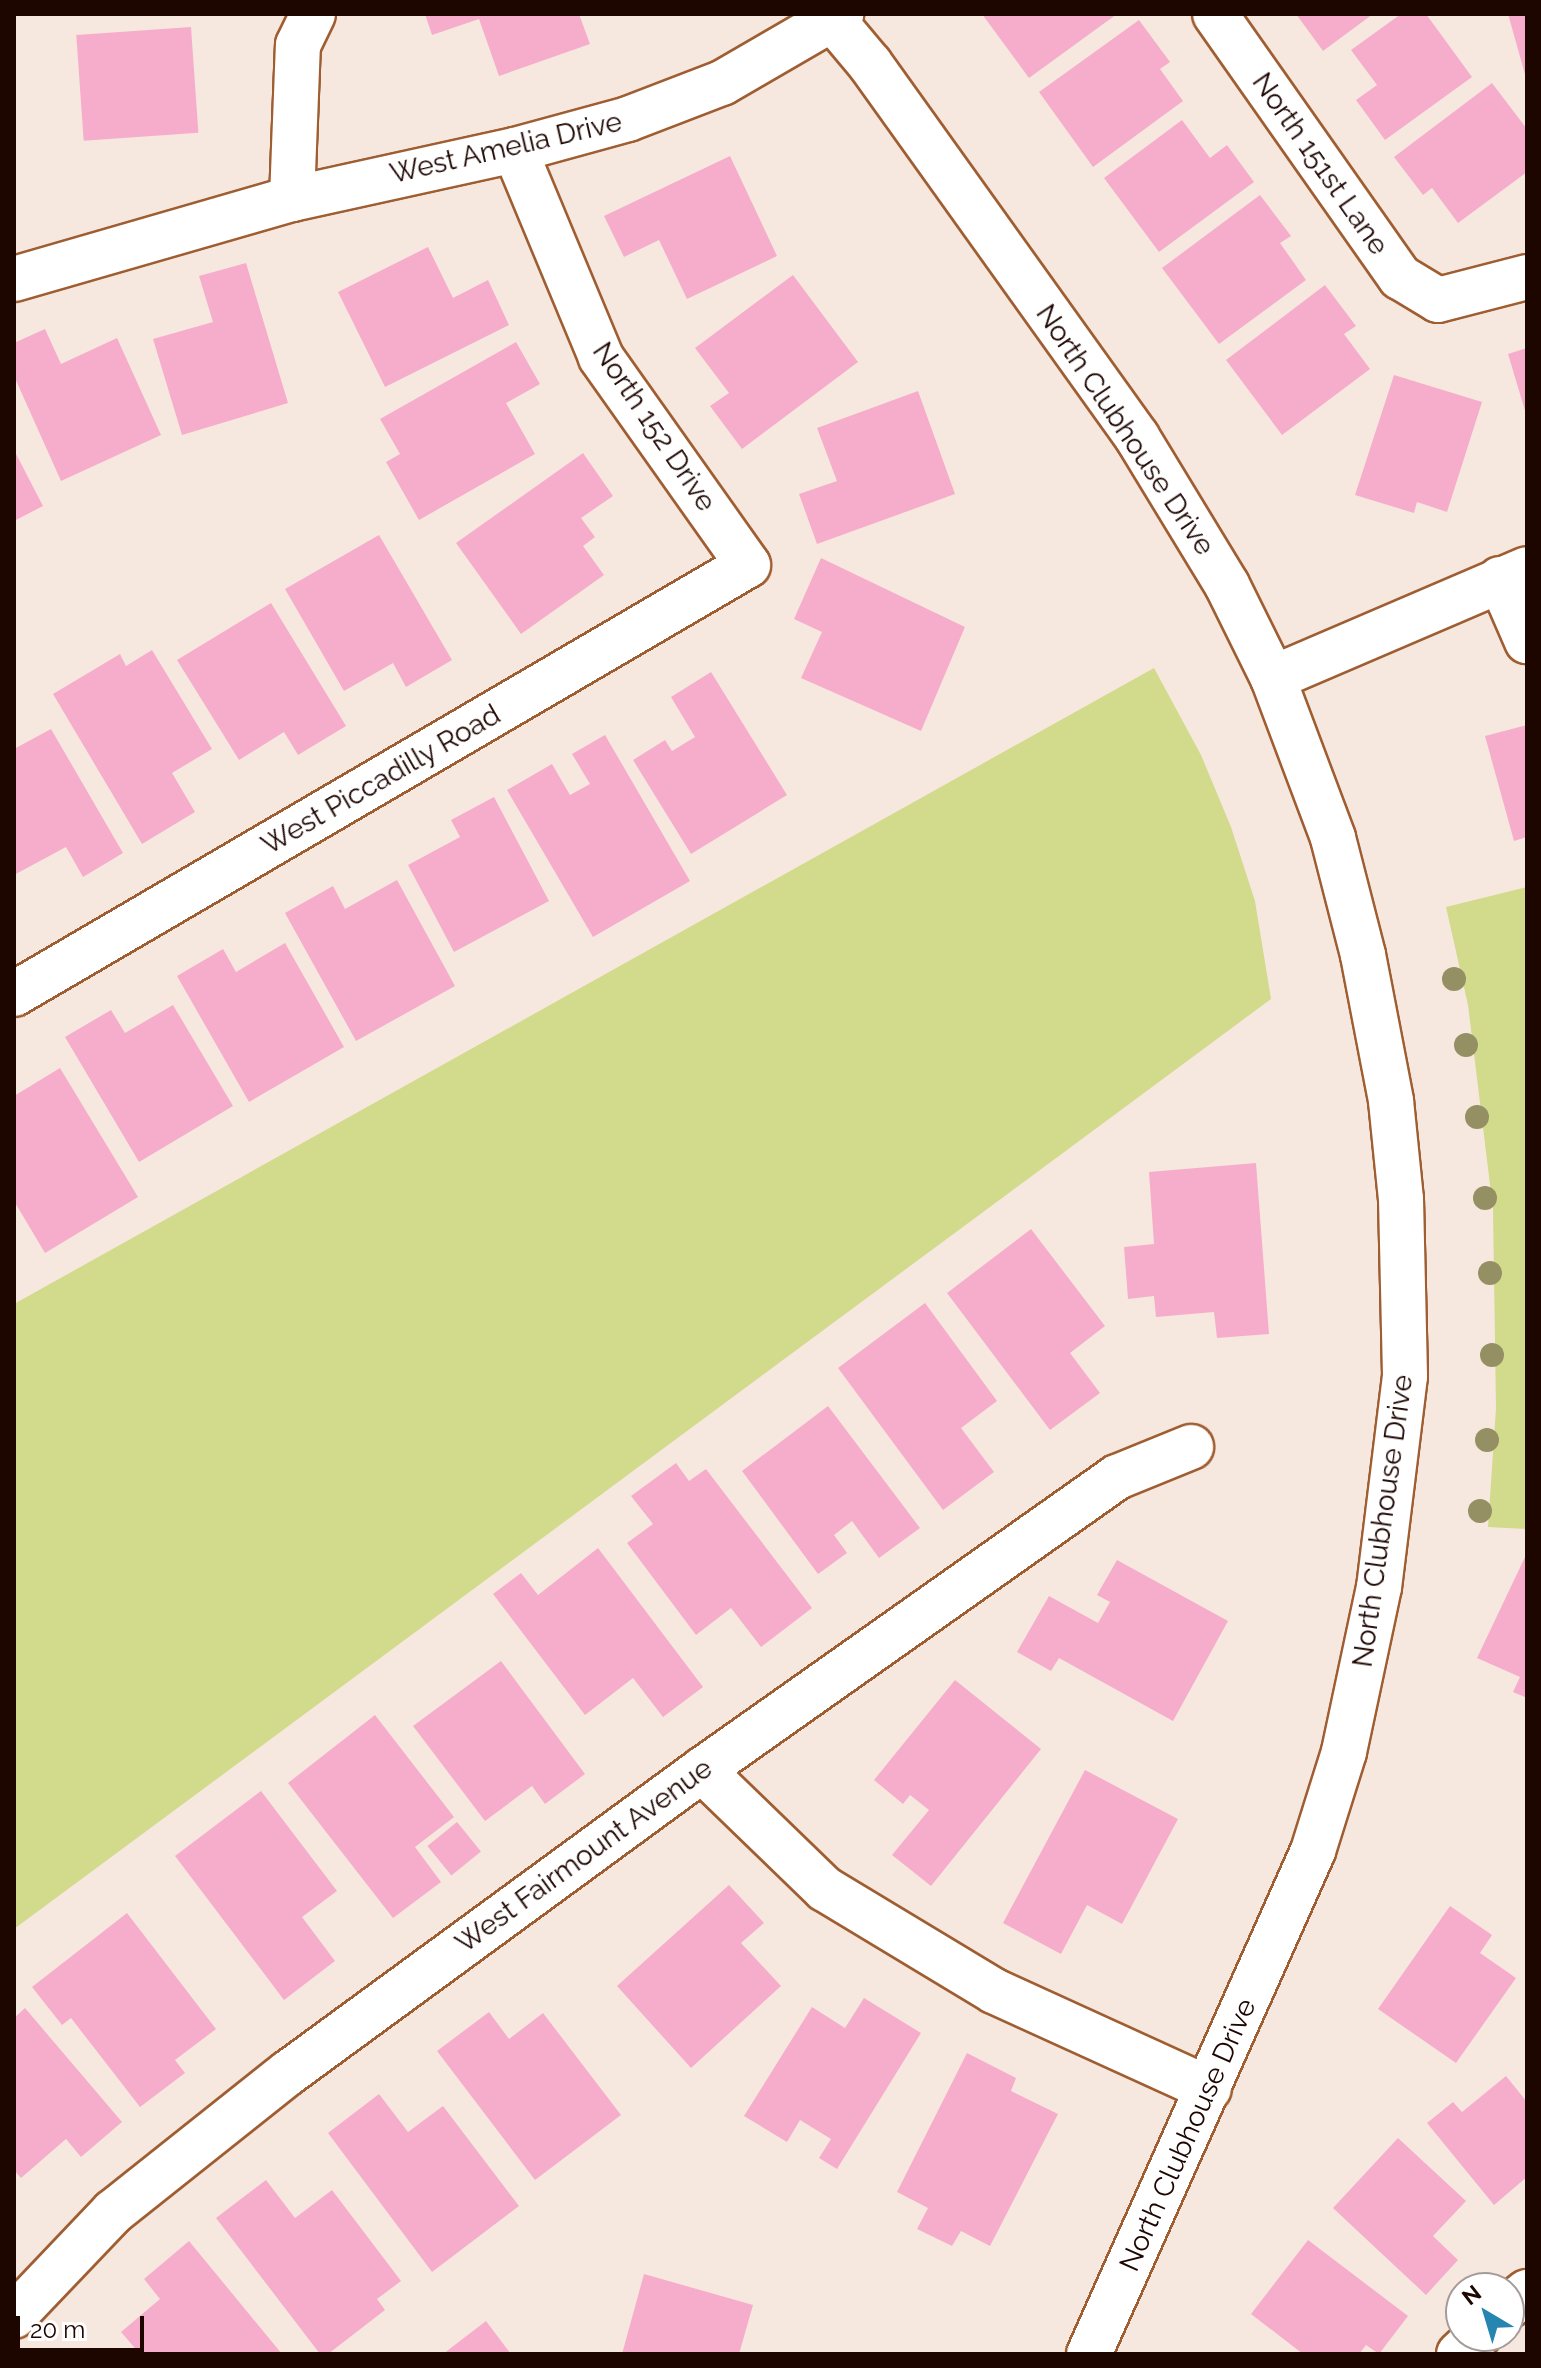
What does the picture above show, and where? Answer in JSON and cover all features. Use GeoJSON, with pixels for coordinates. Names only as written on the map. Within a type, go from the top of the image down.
{"type":"FeatureCollection","features":[{"type":"Feature","properties":{"kind":"street"},"geometry":{"type":"LineString","coordinates":[[292,199],[298,45],[313,14]]}},
{"type":"Feature","properties":{"kind":"street","name":"North 151st Lane"},"geometry":{"type":"LineString","coordinates":[[1215,14],[1400,277],[1438,300],[1527,277]]}},
{"type":"Feature","properties":{"kind":"street","name":"West Amelia Drive"},"geometry":{"type":"LineString","coordinates":[[14,279],[292,199],[515,150],[628,119],[722,83],[835,15]]}},
{"type":"Feature","properties":{"kind":"street","name":"North Clubhouse Drive"},"geometry":{"type":"LineString","coordinates":[[835,15],[1137,437],[1227,585],[1273,678],[1333,838],[1378,1029],[1401,1199],[1405,1376],[1379,1587],[1344,1752],[1313,1851],[1094,2352]]}},
{"type":"Feature","properties":{"kind":"street","name":"North 152 Drive"},"geometry":{"type":"LineString","coordinates":[[515,150],[601,357],[748,565]]}},
{"type":"Feature","properties":{"kind":"street","name":"West Piccadilly Road"},"geometry":{"type":"LineString","coordinates":[[14,994],[748,565]]}},
{"type":"Feature","properties":{"kind":"street"},"geometry":{"type":"LineString","coordinates":[[1273,678],[1354,647],[1513,574],[1527,641]]}},
{"type":"Feature","properties":{"kind":"street","name":"West Fairmount Avenue"},"geometry":{"type":"LineString","coordinates":[[14,2316],[113,2212],[288,2073],[702,1770],[1117,1477],[1191,1447]]}},
{"type":"Feature","properties":{"kind":"street"},"geometry":{"type":"LineString","coordinates":[[702,1770],[825,1889],[994,1991],[1209,2089]]}},
{"type":"Feature","properties":{"kind":"green space"},"geometry":{"type":"Polygon","coordinates":[[[1154,668],[1201,755],[1231,827],[1255,901],[1271,999],[14,1929],[14,1304],[1154,668]]]}},
{"type":"Feature","properties":{"kind":"green space"},"geometry":{"type":"Polygon","coordinates":[[[1527,887],[1527,1529],[1488,1527],[1496,1408],[1493,1209],[1468,1005],[1446,907],[1527,887]]]}},
{"type":"Feature","properties":{"kind":"building"},"geometry":{"type":"Polygon","coordinates":[[[425,14],[579,14],[590,44],[499,76],[479,19],[432,35],[425,14]]]}},
{"type":"Feature","properties":{"kind":"building"},"geometry":{"type":"Polygon","coordinates":[[[982,14],[1117,14],[1029,78],[982,14]]]}},
{"type":"Feature","properties":{"kind":"building"},"geometry":{"type":"Polygon","coordinates":[[[1296,14],[1373,14],[1323,51],[1296,14]]]}},
{"type":"Feature","properties":{"kind":"building"},"geometry":{"type":"Polygon","coordinates":[[[1401,14],[1426,14],[1472,77],[1385,140],[1356,100],[1377,85],[1351,50],[1401,14]]]}},
{"type":"Feature","properties":{"kind":"building"},"geometry":{"type":"Polygon","coordinates":[[[1508,14],[1527,14],[1526,78],[1508,14]]]}},
{"type":"Feature","properties":{"kind":"building"},"geometry":{"type":"Polygon","coordinates":[[[1139,20],[1170,62],[1160,69],[1183,101],[1093,167],[1039,92],[1139,20]]]}},
{"type":"Feature","properties":{"kind":"building"},"geometry":{"type":"Polygon","coordinates":[[[191,27],[198,133],[84,141],[76,35],[191,27]]]}},
{"type":"Feature","properties":{"kind":"building"},"geometry":{"type":"Polygon","coordinates":[[[1492,83],[1527,129],[1527,172],[1458,223],[1432,188],[1423,195],[1394,157],[1492,83]]]}},
{"type":"Feature","properties":{"kind":"building"},"geometry":{"type":"Polygon","coordinates":[[[1182,120],[1210,158],[1227,145],[1254,182],[1159,252],[1104,178],[1182,120]]]}},
{"type":"Feature","properties":{"kind":"building"},"geometry":{"type":"Polygon","coordinates":[[[730,156],[777,256],[687,299],[659,240],[624,257],[604,216],[730,156]]]}},
{"type":"Feature","properties":{"kind":"building"},"geometry":{"type":"Polygon","coordinates":[[[1260,195],[1291,236],[1280,243],[1306,280],[1219,344],[1162,268],[1260,195]]]}},
{"type":"Feature","properties":{"kind":"building"},"geometry":{"type":"Polygon","coordinates":[[[428,247],[453,298],[488,280],[509,325],[385,387],[338,292],[428,247]]]}},
{"type":"Feature","properties":{"kind":"building"},"geometry":{"type":"Polygon","coordinates":[[[246,263],[288,403],[182,435],[153,339],[213,322],[199,276],[246,263]]]}},
{"type":"Feature","properties":{"kind":"building"},"geometry":{"type":"Polygon","coordinates":[[[793,275],[858,362],[742,449],[710,406],[729,393],[695,348],[793,275]]]}},
{"type":"Feature","properties":{"kind":"building"},"geometry":{"type":"Polygon","coordinates":[[[1325,285],[1356,326],[1344,334],[1370,369],[1282,435],[1226,360],[1325,285]]]}},
{"type":"Feature","properties":{"kind":"building"},"geometry":{"type":"Polygon","coordinates":[[[45,329],[61,364],[117,338],[161,435],[61,481],[14,376],[14,343],[45,329]]]}},
{"type":"Feature","properties":{"kind":"building"},"geometry":{"type":"Polygon","coordinates":[[[516,342],[540,384],[506,403],[535,454],[419,520],[386,462],[400,454],[380,419],[516,342]]]}},
{"type":"Feature","properties":{"kind":"building"},"geometry":{"type":"Polygon","coordinates":[[[1527,348],[1527,414],[1526,414],[1508,354],[1527,348]]]}},
{"type":"Feature","properties":{"kind":"building"},"geometry":{"type":"Polygon","coordinates":[[[1394,375],[1482,402],[1447,512],[1417,502],[1414,513],[1355,495],[1394,375]]]}},
{"type":"Feature","properties":{"kind":"building"},"geometry":{"type":"Polygon","coordinates":[[[918,391],[955,494],[817,544],[799,494],[837,481],[817,428],[918,391]]]}},
{"type":"Feature","properties":{"kind":"building"},"geometry":{"type":"Polygon","coordinates":[[[14,450],[43,506],[14,521],[14,450]]]}},
{"type":"Feature","properties":{"kind":"building"},"geometry":{"type":"Polygon","coordinates":[[[583,453],[613,496],[581,518],[595,537],[583,546],[604,575],[521,634],[456,543],[583,453]]]}},
{"type":"Feature","properties":{"kind":"building"},"geometry":{"type":"Polygon","coordinates":[[[379,535],[452,660],[406,687],[393,663],[344,691],[285,589],[379,535]]]}},
{"type":"Feature","properties":{"kind":"building"},"geometry":{"type":"Polygon","coordinates":[[[821,558],[965,627],[921,731],[801,678],[822,632],[794,619],[821,558]]]}},
{"type":"Feature","properties":{"kind":"building"},"geometry":{"type":"Polygon","coordinates":[[[271,603],[346,726],[298,755],[284,732],[239,760],[177,660],[271,603]]]}},
{"type":"Feature","properties":{"kind":"building"},"geometry":{"type":"Polygon","coordinates":[[[152,650],[212,749],[172,773],[195,812],[142,844],[53,694],[120,654],[126,666],[152,650]]]}},
{"type":"Feature","properties":{"kind":"building"},"geometry":{"type":"Polygon","coordinates":[[[711,672],[787,795],[691,854],[633,760],[665,740],[672,751],[695,737],[671,697],[711,672]]]}},
{"type":"Feature","properties":{"kind":"building"},"geometry":{"type":"Polygon","coordinates":[[[1527,725],[1527,837],[1514,841],[1485,736],[1527,725]]]}},
{"type":"Feature","properties":{"kind":"building"},"geometry":{"type":"Polygon","coordinates":[[[51,729],[123,853],[83,877],[66,847],[14,875],[14,749],[51,729]]]}},
{"type":"Feature","properties":{"kind":"building"},"geometry":{"type":"Polygon","coordinates":[[[605,735],[690,881],[593,937],[507,790],[552,764],[570,795],[590,784],[572,754],[605,735]]]}},
{"type":"Feature","properties":{"kind":"building"},"geometry":{"type":"Polygon","coordinates":[[[494,797],[549,901],[454,952],[408,865],[460,837],[451,820],[494,797]]]}},
{"type":"Feature","properties":{"kind":"building"},"geometry":{"type":"Polygon","coordinates":[[[397,880],[455,986],[356,1041],[285,913],[333,886],[345,909],[397,880]]]}},
{"type":"Feature","properties":{"kind":"building"},"geometry":{"type":"Polygon","coordinates":[[[285,943],[344,1047],[249,1102],[177,976],[223,949],[236,972],[285,943]]]}},
{"type":"Feature","properties":{"kind":"building"},"geometry":{"type":"Polygon","coordinates":[[[173,1005],[233,1106],[139,1162],[65,1037],[111,1010],[125,1033],[173,1005]]]}},
{"type":"Feature","properties":{"kind":"building"},"geometry":{"type":"Polygon","coordinates":[[[60,1068],[138,1197],[45,1253],[14,1201],[14,1096],[60,1068]]]}},
{"type":"Feature","properties":{"kind":"building"},"geometry":{"type":"Polygon","coordinates":[[[1256,1163],[1269,1334],[1217,1338],[1214,1312],[1156,1317],[1154,1296],[1128,1299],[1124,1247],[1154,1244],[1149,1172],[1256,1163]]]}},
{"type":"Feature","properties":{"kind":"building"},"geometry":{"type":"Polygon","coordinates":[[[1031,1229],[1105,1326],[1070,1353],[1100,1393],[1050,1430],[947,1293],[1031,1229]]]}},
{"type":"Feature","properties":{"kind":"building"},"geometry":{"type":"Polygon","coordinates":[[[925,1303],[997,1401],[961,1428],[994,1472],[943,1510],[838,1368],[925,1303]]]}},
{"type":"Feature","properties":{"kind":"building"},"geometry":{"type":"Polygon","coordinates":[[[828,1406],[920,1528],[879,1558],[852,1521],[834,1535],[847,1553],[818,1574],[742,1471],[828,1406]]]}},
{"type":"Feature","properties":{"kind":"building"},"geometry":{"type":"Polygon","coordinates":[[[676,1463],[689,1481],[706,1469],[812,1608],[761,1647],[731,1608],[696,1635],[627,1543],[653,1524],[631,1496],[676,1463]]]}},
{"type":"Feature","properties":{"kind":"building"},"geometry":{"type":"Polygon","coordinates":[[[598,1548],[703,1687],[663,1717],[633,1678],[585,1715],[493,1594],[521,1573],[538,1595],[598,1548]]]}},
{"type":"Feature","properties":{"kind":"building"},"geometry":{"type":"Polygon","coordinates":[[[1525,1557],[1527,1698],[1513,1692],[1520,1677],[1477,1658],[1525,1557]]]}},
{"type":"Feature","properties":{"kind":"building"},"geometry":{"type":"Polygon","coordinates":[[[1117,1560],[1228,1621],[1173,1721],[1059,1658],[1051,1671],[1017,1652],[1049,1596],[1098,1623],[1110,1602],[1097,1595],[1117,1560]]]}},
{"type":"Feature","properties":{"kind":"building"},"geometry":{"type":"Polygon","coordinates":[[[501,1661],[585,1774],[545,1804],[532,1786],[485,1821],[413,1726],[501,1661]]]}},
{"type":"Feature","properties":{"kind":"building"},"geometry":{"type":"Polygon","coordinates":[[[955,1680],[1041,1749],[931,1886],[892,1855],[929,1810],[910,1795],[903,1804],[874,1780],[955,1680]]]}},
{"type":"Feature","properties":{"kind":"building"},"geometry":{"type":"Polygon","coordinates":[[[375,1715],[454,1817],[415,1847],[441,1882],[393,1918],[288,1783],[375,1715]]]}},
{"type":"Feature","properties":{"kind":"building"},"geometry":{"type":"Polygon","coordinates":[[[1085,1770],[1178,1819],[1122,1924],[1087,1905],[1061,1954],[1003,1923],[1085,1770]]]}},
{"type":"Feature","properties":{"kind":"building"},"geometry":{"type":"Polygon","coordinates":[[[261,1791],[337,1891],[302,1917],[335,1961],[284,2000],[175,1856],[261,1791]]]}},
{"type":"Feature","properties":{"kind":"building"},"geometry":{"type":"Polygon","coordinates":[[[457,1822],[481,1852],[451,1875],[427,1846],[457,1822]]]}},
{"type":"Feature","properties":{"kind":"building"},"geometry":{"type":"Polygon","coordinates":[[[729,1885],[764,1923],[741,1943],[781,1986],[691,2068],[617,1986],[729,1885]]]}},
{"type":"Feature","properties":{"kind":"building"},"geometry":{"type":"Polygon","coordinates":[[[1450,1906],[1492,1935],[1480,1953],[1516,1978],[1456,2063],[1378,2009],[1450,1906]]]}},
{"type":"Feature","properties":{"kind":"building"},"geometry":{"type":"Polygon","coordinates":[[[127,1913],[216,2029],[175,2060],[185,2073],[140,2107],[71,2018],[62,2025],[32,1987],[127,1913]]]}},
{"type":"Feature","properties":{"kind":"building"},"geometry":{"type":"Polygon","coordinates":[[[864,1998],[921,2033],[837,2169],[819,2158],[831,2139],[800,2120],[787,2142],[744,2116],[812,2007],[845,2028],[864,1998]]]}},
{"type":"Feature","properties":{"kind":"building"},"geometry":{"type":"Polygon","coordinates":[[[25,2008],[122,2122],[81,2157],[66,2139],[21,2178],[14,2170],[14,2018],[25,2008]]]}},
{"type":"Feature","properties":{"kind":"building"},"geometry":{"type":"Polygon","coordinates":[[[489,2012],[509,2039],[543,2013],[621,2115],[535,2180],[437,2051],[489,2012]]]}},
{"type":"Feature","properties":{"kind":"building"},"geometry":{"type":"Polygon","coordinates":[[[967,2053],[1016,2078],[1011,2091],[1058,2114],[990,2246],[961,2231],[952,2246],[917,2229],[928,2208],[897,2192],[967,2053]]]}},
{"type":"Feature","properties":{"kind":"building"},"geometry":{"type":"Polygon","coordinates":[[[1506,2076],[1527,2102],[1527,2177],[1494,2205],[1427,2123],[1453,2102],[1462,2112],[1506,2076]]]}},
{"type":"Feature","properties":{"kind":"building"},"geometry":{"type":"Polygon","coordinates":[[[379,2094],[408,2132],[443,2106],[519,2206],[432,2272],[328,2133],[379,2094]]]}},
{"type":"Feature","properties":{"kind":"building"},"geometry":{"type":"Polygon","coordinates":[[[1398,2138],[1466,2201],[1433,2236],[1458,2260],[1426,2295],[1333,2208],[1398,2138]]]}},
{"type":"Feature","properties":{"kind":"building"},"geometry":{"type":"Polygon","coordinates":[[[266,2180],[295,2218],[332,2190],[401,2281],[377,2299],[385,2310],[328,2354],[320,2354],[216,2218],[266,2180]]]}},
{"type":"Feature","properties":{"kind":"building"},"geometry":{"type":"Polygon","coordinates":[[[1308,2240],[1408,2316],[1379,2354],[1366,2345],[1359,2354],[1303,2354],[1251,2314],[1308,2240]]]}},
{"type":"Feature","properties":{"kind":"building"},"geometry":{"type":"Polygon","coordinates":[[[189,2241],[282,2354],[140,2354],[121,2332],[160,2299],[144,2279],[189,2241]]]}},
{"type":"Feature","properties":{"kind":"building"},"geometry":{"type":"Polygon","coordinates":[[[644,2274],[753,2305],[739,2354],[622,2354],[644,2274]]]}},
{"type":"Feature","properties":{"kind":"building"},"geometry":{"type":"Polygon","coordinates":[[[486,2321],[511,2354],[443,2354],[486,2321]]]}}]}
